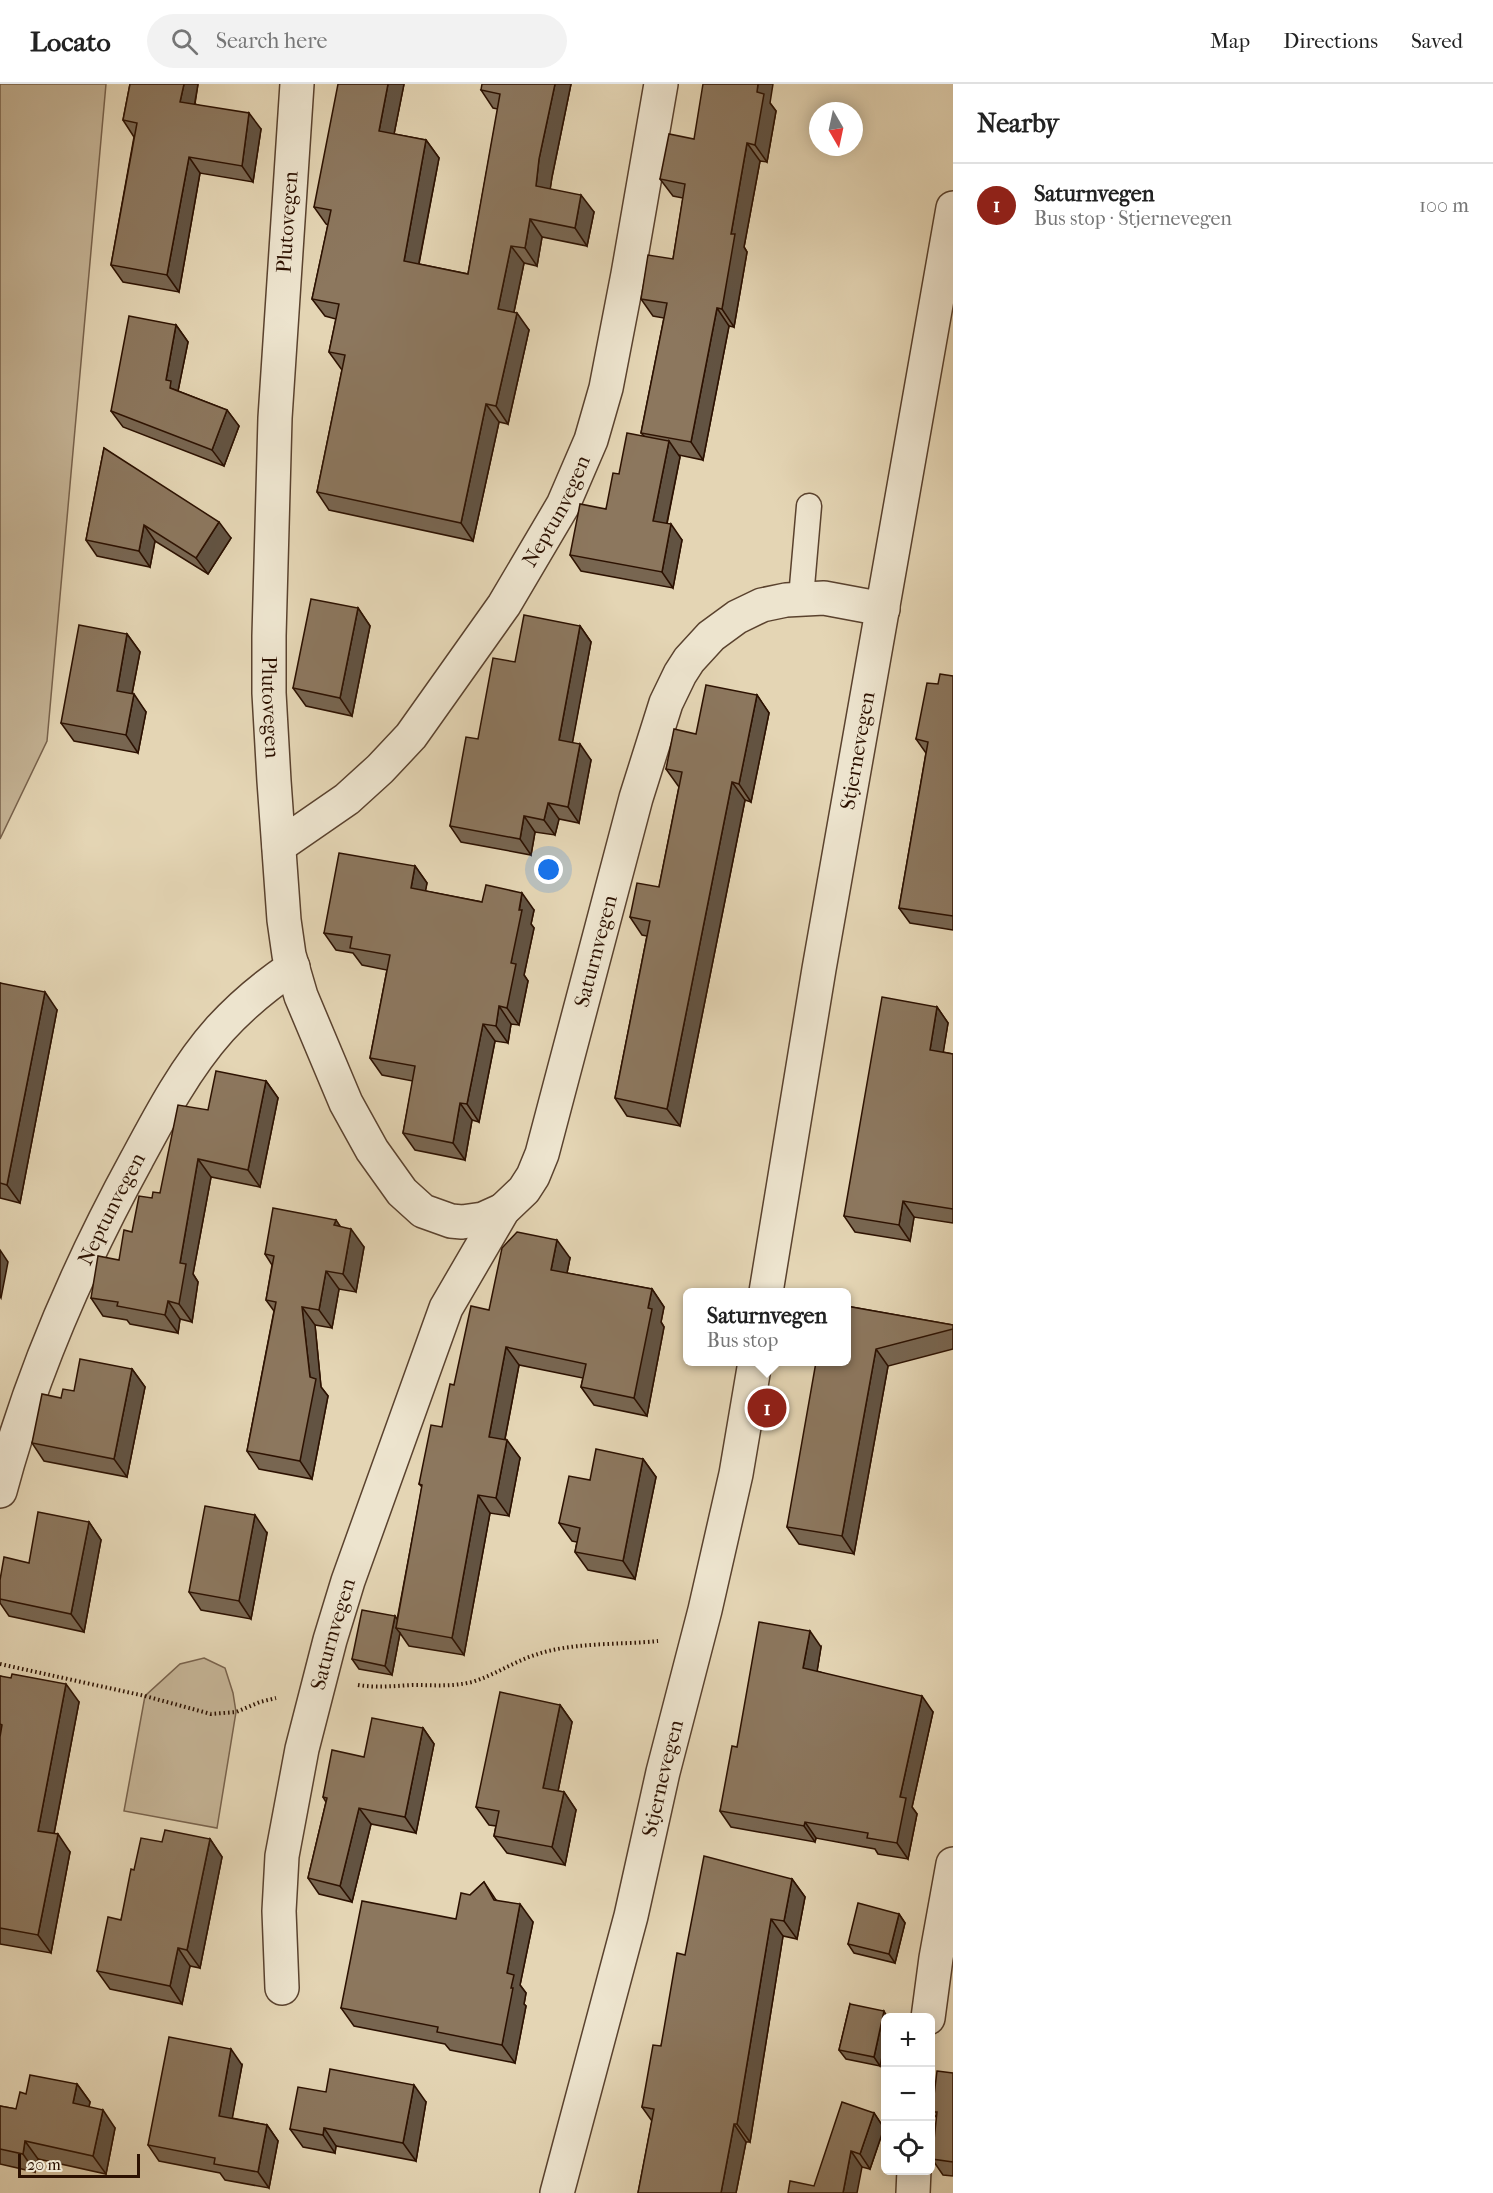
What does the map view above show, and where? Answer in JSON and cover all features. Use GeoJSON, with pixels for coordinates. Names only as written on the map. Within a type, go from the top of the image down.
{"type":"FeatureCollection","features":[{"type":"Feature","properties":{"kind":"street","name":"Plutovegen"},"geometry":{"type":"LineString","coordinates":[[297,84],[276,400],[269,636],[269,693],[284,920],[301,996],[346,1103],[372,1150],[402,1192],[423,1210],[451,1221],[483,1219],[503,1210]]}},
{"type":"Feature","properties":{"kind":"street","name":"Neptunvegen"},"geometry":{"type":"LineString","coordinates":[[279,846],[347,799],[411,736],[504,605],[562,505],[591,440],[606,388],[661,84]]}},
{"type":"Feature","properties":{"kind":"street","name":"Stjernevegen"},"geometry":{"type":"LineString","coordinates":[[767,1288],[819,969],[953,208]]}},
{"type":"Feature","properties":{"kind":"street","name":"Saturnvegen"},"geometry":{"type":"LineString","coordinates":[[282,1988],[279,1911],[282,1856],[300,1759],[330,1640],[348,1581],[446,1308],[503,1210],[524,1190],[533,1176],[542,1154],[636,798],[672,689],[689,660],[711,636],[737,617],[762,605],[801,598],[830,598],[883,609]]}},
{"type":"Feature","properties":{"kind":"street","name":"Neptunvegen"},"geometry":{"type":"LineString","coordinates":[[0,1491],[28,1395],[46,1347],[110,1209],[159,1118],[188,1072],[219,1031],[254,996],[293,967]]}},
{"type":"Feature","properties":{"kind":"street","name":"Stjernevegen"},"geometry":{"type":"LineString","coordinates":[[557,2193],[631,1916],[663,1772],[698,1639],[736,1474],[754,1366]]}},
{"type":"Feature","properties":{"kind":"street"},"geometry":{"type":"LineString","coordinates":[[929,2013],[953,1864]]}},
{"type":"Feature","properties":{"kind":"street"},"geometry":{"type":"LineString","coordinates":[[913,2193],[914,2175]]}},
{"type":"Feature","properties":{"kind":"lane"},"geometry":{"type":"LineString","coordinates":[[801,598],[808,506]]}},
{"type":"Feature","properties":{"kind":"path"},"geometry":{"type":"LineString","coordinates":[[350,1683],[375,1688],[412,1685],[448,1686],[471,1682],[501,1672],[535,1654],[556,1650],[698,1639]]}},
{"type":"Feature","properties":{"kind":"path"},"geometry":{"type":"LineString","coordinates":[[0,1664],[145,1696],[211,1714],[236,1712],[260,1702],[303,1692],[316,1693]]}},
{"type":"Feature","properties":{"kind":"shaded area"},"geometry":{"type":"Polygon","coordinates":[[[0,84],[106,84],[47,741],[0,839],[0,84]]]}},
{"type":"Feature","properties":{"kind":"shaded area"},"geometry":{"type":"Polygon","coordinates":[[[204,1658],[225,1668],[236,1712],[217,1828],[124,1811],[145,1696],[180,1664],[204,1658]]]}},
{"type":"Feature","properties":{"kind":"building"},"geometry":{"type":"Polygon","coordinates":[[[130,84],[184,84],[180,102],[249,113],[242,166],[189,157],[167,275],[111,265],[137,123],[123,120],[130,84]]]}},
{"type":"Feature","properties":{"kind":"building"},"geometry":{"type":"Polygon","coordinates":[[[338,84],[388,84],[379,131],[426,140],[404,261],[468,274],[500,94],[481,90],[482,84],[555,84],[539,159],[536,186],[581,195],[575,228],[530,219],[525,248],[511,246],[498,309],[517,313],[496,406],[486,404],[461,523],[317,492],[345,355],[329,352],[339,304],[312,299],[331,210],[314,207],[338,84]]]}},
{"type":"Feature","properties":{"kind":"building"},"geometry":{"type":"Polygon","coordinates":[[[703,84],[758,84],[757,92],[764,94],[755,145],[747,143],[731,234],[735,234],[722,309],[717,308],[691,442],[641,433],[667,303],[641,299],[648,255],[673,259],[685,184],[660,179],[669,134],[694,139],[703,84]]]}},
{"type":"Feature","properties":{"kind":"building"},"geometry":{"type":"Polygon","coordinates":[[[129,316],[176,325],[166,380],[171,381],[170,388],[227,410],[212,450],[111,411],[129,316]]]}},
{"type":"Feature","properties":{"kind":"building"},"geometry":{"type":"Polygon","coordinates":[[[627,433],[669,441],[653,521],[671,524],[662,572],[570,555],[580,504],[606,509],[613,473],[619,474],[627,433]]]}},
{"type":"Feature","properties":{"kind":"building"},"geometry":{"type":"Polygon","coordinates":[[[104,448],[219,522],[196,558],[144,525],[139,551],[86,540],[104,448]]]}},
{"type":"Feature","properties":{"kind":"building"},"geometry":{"type":"Polygon","coordinates":[[[311,599],[358,608],[340,698],[293,688],[311,599]]]}},
{"type":"Feature","properties":{"kind":"building"},"geometry":{"type":"Polygon","coordinates":[[[524,615],[580,626],[559,740],[580,744],[568,807],[548,803],[544,820],[524,816],[520,839],[450,826],[466,737],[478,739],[493,658],[515,662],[524,615]]]}},
{"type":"Feature","properties":{"kind":"building"},"geometry":{"type":"Polygon","coordinates":[[[79,625],[127,634],[117,691],[134,694],[126,735],[61,723],[79,625]]]}},
{"type":"Feature","properties":{"kind":"building"},"geometry":{"type":"Polygon","coordinates":[[[940,674],[953,676],[953,916],[899,908],[928,742],[916,739],[927,683],[938,684],[940,674]]]}},
{"type":"Feature","properties":{"kind":"building"},"geometry":{"type":"Polygon","coordinates":[[[706,685],[757,695],[739,784],[732,782],[667,1109],[615,1098],[650,921],[630,917],[637,883],[659,887],[682,772],[666,769],[674,729],[696,734],[706,685]]]}},
{"type":"Feature","properties":{"kind":"building"},"geometry":{"type":"Polygon","coordinates":[[[339,853],[415,866],[411,888],[482,902],[486,885],[522,893],[519,910],[522,910],[511,963],[516,964],[507,1008],[499,1006],[496,1026],[483,1024],[467,1104],[460,1103],[453,1143],[403,1133],[415,1066],[370,1058],[390,955],[350,948],[352,937],[324,933],[339,853]]]}},
{"type":"Feature","properties":{"kind":"building"},"geometry":{"type":"Polygon","coordinates":[[[0,983],[45,992],[7,1185],[0,1183],[0,983]]]}},
{"type":"Feature","properties":{"kind":"building"},"geometry":{"type":"Polygon","coordinates":[[[882,997],[937,1007],[930,1050],[953,1054],[953,1209],[903,1201],[899,1225],[844,1216],[882,997]]]}},
{"type":"Feature","properties":{"kind":"building"},"geometry":{"type":"Polygon","coordinates":[[[216,1071],[266,1081],[248,1170],[198,1159],[180,1263],[186,1264],[179,1304],[168,1301],[165,1315],[117,1306],[118,1302],[91,1298],[98,1256],[119,1260],[124,1230],[132,1232],[139,1196],[152,1198],[153,1192],[160,1193],[178,1105],[208,1110],[216,1071]]]}},
{"type":"Feature","properties":{"kind":"building"},"geometry":{"type":"Polygon","coordinates":[[[273,1208],[336,1220],[334,1225],[351,1229],[343,1274],[326,1271],[319,1310],[302,1307],[310,1377],[316,1379],[300,1461],[247,1451],[276,1302],[266,1300],[274,1256],[265,1254],[273,1208]]]}},
{"type":"Feature","properties":{"kind":"building"},"geometry":{"type":"Polygon","coordinates":[[[517,1232],[557,1240],[551,1270],[652,1289],[648,1308],[652,1309],[634,1398],[581,1387],[586,1364],[506,1347],[489,1437],[507,1440],[496,1498],[478,1495],[452,1638],[396,1628],[422,1485],[419,1484],[431,1425],[442,1427],[450,1384],[454,1385],[471,1306],[489,1310],[502,1248],[517,1232]]]}},
{"type":"Feature","properties":{"kind":"building"},"geometry":{"type":"Polygon","coordinates":[[[851,1307],[953,1325],[953,1329],[876,1349],[842,1536],[787,1527],[815,1366],[851,1366],[851,1307]]]}},
{"type":"Feature","properties":{"kind":"building"},"geometry":{"type":"Polygon","coordinates":[[[80,1359],[132,1369],[114,1459],[32,1443],[42,1394],[61,1398],[63,1389],[74,1391],[80,1359]]]}},
{"type":"Feature","properties":{"kind":"building"},"geometry":{"type":"Polygon","coordinates":[[[596,1449],[643,1459],[623,1561],[575,1552],[580,1528],[559,1523],[569,1476],[590,1480],[596,1449]]]}},
{"type":"Feature","properties":{"kind":"building"},"geometry":{"type":"Polygon","coordinates":[[[205,1506],[255,1515],[239,1601],[189,1592],[205,1506]]]}},
{"type":"Feature","properties":{"kind":"building"},"geometry":{"type":"Polygon","coordinates":[[[38,1512],[89,1522],[71,1614],[0,1599],[0,1580],[4,1557],[29,1563],[38,1512]]]}},
{"type":"Feature","properties":{"kind":"building"},"geometry":{"type":"Polygon","coordinates":[[[362,1610],[395,1616],[385,1666],[352,1659],[362,1610]]]}},
{"type":"Feature","properties":{"kind":"building"},"geometry":{"type":"Polygon","coordinates":[[[759,1622],[810,1631],[803,1668],[922,1696],[900,1797],[906,1798],[897,1843],[867,1838],[868,1833],[805,1822],[804,1826],[720,1811],[732,1746],[737,1747],[759,1622]]]}},
{"type":"Feature","properties":{"kind":"building"},"geometry":{"type":"Polygon","coordinates":[[[12,1674],[66,1684],[38,1831],[58,1834],[38,1935],[0,1928],[0,1737],[2,1725],[0,1724],[0,1676],[11,1678],[12,1674]]]}},
{"type":"Feature","properties":{"kind":"building"},"geometry":{"type":"Polygon","coordinates":[[[500,1692],[560,1705],[543,1788],[564,1792],[552,1847],[494,1836],[499,1811],[476,1807],[500,1692]]]}},
{"type":"Feature","properties":{"kind":"building"},"geometry":{"type":"Polygon","coordinates":[[[372,1718],[423,1728],[405,1817],[359,1808],[340,1886],[308,1878],[327,1798],[323,1797],[332,1750],[364,1757],[372,1718]]]}},
{"type":"Feature","properties":{"kind":"building"},"geometry":{"type":"Polygon","coordinates":[[[165,1830],[210,1839],[187,1950],[178,1948],[170,1986],[97,1971],[108,1917],[121,1920],[131,1869],[134,1870],[141,1838],[162,1842],[165,1830]]]}},
{"type":"Feature","properties":{"kind":"building"},"geometry":{"type":"Polygon","coordinates":[[[704,1856],[792,1879],[784,1921],[771,1919],[737,2124],[734,2124],[721,2193],[638,2193],[654,2109],[642,2107],[653,2045],[661,2046],[677,1953],[685,1955],[704,1856]]]}},
{"type":"Feature","properties":{"kind":"building"},"geometry":{"type":"Polygon","coordinates":[[[484,1882],[494,1900],[520,1904],[507,1973],[514,1975],[502,2045],[437,2032],[438,2027],[341,2008],[362,1901],[456,1919],[461,1893],[470,1895],[484,1882]]]}},
{"type":"Feature","properties":{"kind":"building"},"geometry":{"type":"Polygon","coordinates":[[[858,1903],[899,1914],[889,1954],[848,1944],[858,1903]]]}},
{"type":"Feature","properties":{"kind":"building"},"geometry":{"type":"Polygon","coordinates":[[[850,2004],[884,2011],[881,2013],[881,2025],[874,2057],[839,2050],[850,2004]]]}},
{"type":"Feature","properties":{"kind":"building"},"geometry":{"type":"Polygon","coordinates":[[[169,2037],[231,2049],[219,2116],[267,2125],[258,2172],[214,2164],[215,2158],[148,2145],[169,2037]]]}},
{"type":"Feature","properties":{"kind":"building"},"geometry":{"type":"Polygon","coordinates":[[[330,2069],[414,2085],[403,2143],[324,2128],[323,2135],[290,2129],[298,2087],[326,2092],[330,2069]]]}},
{"type":"Feature","properties":{"kind":"building"},"geometry":{"type":"Polygon","coordinates":[[[937,2071],[953,2073],[953,2162],[935,2159],[937,2112],[935,2112],[937,2071]]]}},
{"type":"Feature","properties":{"kind":"building"},"geometry":{"type":"Polygon","coordinates":[[[30,2075],[77,2084],[73,2103],[103,2110],[93,2156],[25,2141],[23,2154],[0,2149],[0,2106],[16,2109],[20,2092],[26,2094],[30,2075]]]}},
{"type":"Feature","properties":{"kind":"building"},"geometry":{"type":"Polygon","coordinates":[[[842,2102],[874,2113],[860,2154],[851,2151],[843,2193],[788,2193],[790,2181],[814,2186],[842,2102]]]}},
{"type":"Feature","properties":{"kind":"place","name":"Saturnvegen"},"geometry":{"type":"Point","coordinates":[767,1408]}}]}
